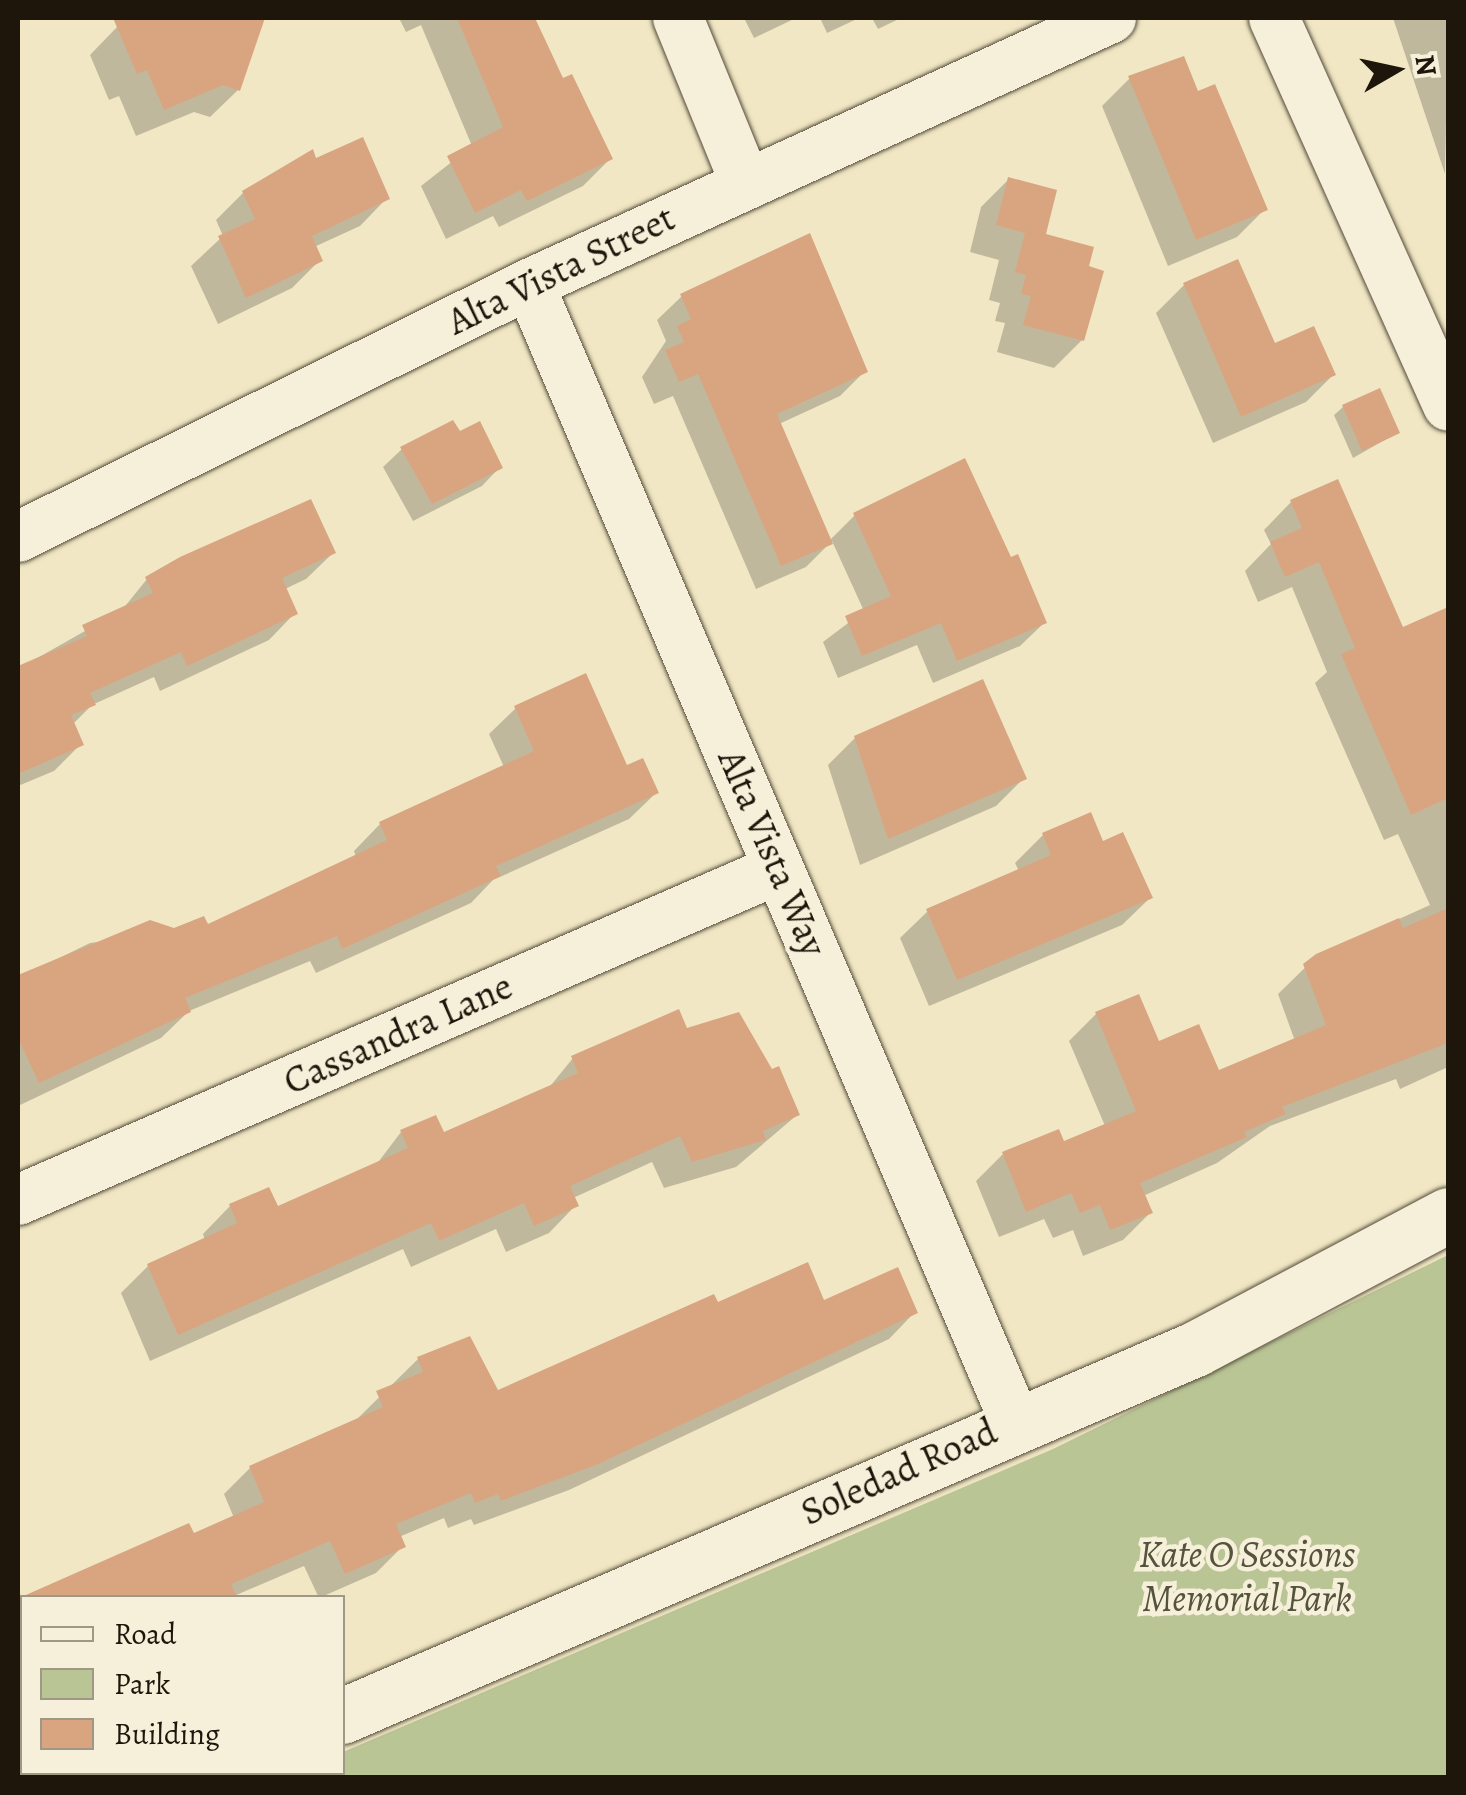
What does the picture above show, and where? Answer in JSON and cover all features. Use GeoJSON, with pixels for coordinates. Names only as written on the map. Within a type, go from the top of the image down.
{"type":"FeatureCollection","features":[{"type":"Feature","properties":{"kind":"street"},"geometry":{"type":"LineString","coordinates":[[678,18],[744,182]]}},
{"type":"Feature","properties":{"kind":"street","name":"Alta Vista Street"},"geometry":{"type":"LineString","coordinates":[[18,537],[744,182],[1112,18]]}},
{"type":"Feature","properties":{"kind":"street"},"geometry":{"type":"LineString","coordinates":[[1275,19],[1448,406]]}},
{"type":"Feature","properties":{"kind":"street","name":"Alta Vista Way"},"geometry":{"type":"LineString","coordinates":[[529,284],[1015,1422]]}},
{"type":"Feature","properties":{"kind":"street","name":"Cassandra Lane"},"geometry":{"type":"LineString","coordinates":[[18,1200],[778,869]]}},
{"type":"Feature","properties":{"kind":"street","name":"Soledad Road"},"geometry":{"type":"LineString","coordinates":[[345,1715],[1015,1422],[1195,1349],[1448,1215]]}},
{"type":"Feature","properties":{"kind":"green space","name":"Kate O Sessions Memorial Park"},"geometry":{"type":"Polygon","coordinates":[[[1448,1255],[1448,1777],[283,1778],[345,1775],[345,1751],[1053,1449],[1448,1255]]]}},
{"type":"Feature","properties":{"kind":"building"},"geometry":{"type":"Polygon","coordinates":[[[113,18],[265,18],[240,91],[223,85],[164,110],[147,70],[137,74],[113,18]]]}},
{"type":"Feature","properties":{"kind":"building"},"geometry":{"type":"Polygon","coordinates":[[[457,18],[535,18],[563,78],[572,74],[613,159],[527,201],[521,190],[475,213],[447,156],[503,127],[457,18]]]}},
{"type":"Feature","properties":{"kind":"building"},"geometry":{"type":"Polygon","coordinates":[[[1184,56],[1198,91],[1215,84],[1268,210],[1196,240],[1128,76],[1184,56]]]}},
{"type":"Feature","properties":{"kind":"building"},"geometry":{"type":"Polygon","coordinates":[[[363,137],[390,199],[312,236],[323,261],[246,298],[218,236],[255,219],[242,191],[313,149],[316,158],[363,137]]]}},
{"type":"Feature","properties":{"kind":"building"},"geometry":{"type":"Polygon","coordinates":[[[1008,177],[1057,190],[1046,234],[1094,247],[1089,266],[1104,271],[1084,341],[1023,325],[1031,296],[1021,294],[1026,275],[1015,272],[1025,233],[996,225],[1008,177]]]}},
{"type":"Feature","properties":{"kind":"building"},"geometry":{"type":"Polygon","coordinates":[[[810,233],[868,372],[777,414],[833,544],[781,566],[698,374],[679,382],[665,350],[684,342],[677,326],[691,319],[680,294],[810,233]]]}},
{"type":"Feature","properties":{"kind":"building"},"geometry":{"type":"Polygon","coordinates":[[[1238,259],[1275,343],[1314,326],[1336,375],[1241,417],[1183,283],[1238,259]]]}},
{"type":"Feature","properties":{"kind":"building"},"geometry":{"type":"Polygon","coordinates":[[[1380,388],[1400,433],[1362,451],[1342,405],[1380,388]]]}},
{"type":"Feature","properties":{"kind":"building"},"geometry":{"type":"Polygon","coordinates":[[[453,420],[460,431],[480,421],[503,468],[432,504],[400,447],[453,420]]]}},
{"type":"Feature","properties":{"kind":"building"},"geometry":{"type":"Polygon","coordinates":[[[965,458],[1011,557],[1018,554],[1047,623],[957,661],[941,623],[862,656],[845,616],[891,596],[853,513],[965,458]]]}},
{"type":"Feature","properties":{"kind":"building"},"geometry":{"type":"Polygon","coordinates":[[[1338,479],[1403,627],[1448,607],[1448,798],[1411,815],[1341,654],[1355,648],[1319,562],[1285,577],[1270,542],[1302,528],[1290,500],[1338,479]]]}},
{"type":"Feature","properties":{"kind":"building"},"geometry":{"type":"Polygon","coordinates":[[[311,499],[336,553],[282,578],[298,614],[187,666],[181,652],[90,693],[96,705],[71,715],[84,745],[18,774],[18,666],[87,636],[82,625],[153,593],[145,577],[180,557],[311,499]]]}},
{"type":"Feature","properties":{"kind":"building"},"geometry":{"type":"Polygon","coordinates":[[[586,673],[627,765],[643,758],[659,793],[496,866],[501,876],[342,949],[337,936],[185,998],[191,1012],[39,1083],[18,1038],[18,975],[150,920],[174,928],[204,916],[208,924],[387,840],[379,822],[534,751],[514,706],[586,673]]]}},
{"type":"Feature","properties":{"kind":"building"},"geometry":{"type":"Polygon","coordinates":[[[983,679],[1027,779],[888,839],[854,736],[983,679]]]}},
{"type":"Feature","properties":{"kind":"building"},"geometry":{"type":"Polygon","coordinates":[[[1091,812],[1103,841],[1123,832],[1153,898],[957,980],[926,909],[1051,855],[1042,833],[1091,812]]]}},
{"type":"Feature","properties":{"kind":"building"},"geometry":{"type":"Polygon","coordinates":[[[1448,908],[1448,1043],[1282,1107],[1286,1114],[1244,1132],[1247,1137],[1140,1183],[1153,1213],[1110,1230],[1100,1205],[1080,1213],[1071,1193],[1026,1212],[1002,1152],[1059,1129],[1064,1141],[1136,1111],[1095,1012],[1139,994],[1159,1041],[1199,1024],[1219,1070],[1326,1025],[1303,964],[1316,954],[1399,918],[1403,928],[1448,908]]]}},
{"type":"Feature","properties":{"kind":"building"},"geometry":{"type":"Polygon","coordinates":[[[679,1009],[687,1028],[739,1012],[772,1069],[779,1066],[800,1115],[763,1131],[766,1140],[692,1162],[680,1136],[570,1186],[579,1206],[534,1226],[524,1203],[439,1241],[431,1223],[178,1335],[147,1264],[237,1223],[229,1204],[269,1187],[278,1206],[408,1148],[400,1130],[436,1115],[444,1132],[578,1073],[571,1056],[679,1009]]]}},
{"type":"Feature","properties":{"kind":"building"},"geometry":{"type":"Polygon","coordinates":[[[808,1262],[824,1300],[898,1267],[918,1313],[598,1464],[501,1501],[498,1494],[475,1503],[471,1493],[396,1524],[406,1547],[345,1574],[330,1541],[231,1584],[236,1595],[26,1595],[189,1523],[194,1533],[264,1502],[249,1466],[383,1407],[376,1391],[423,1372],[417,1357],[470,1336],[498,1390],[714,1294],[718,1302],[808,1262]]]}}]}
